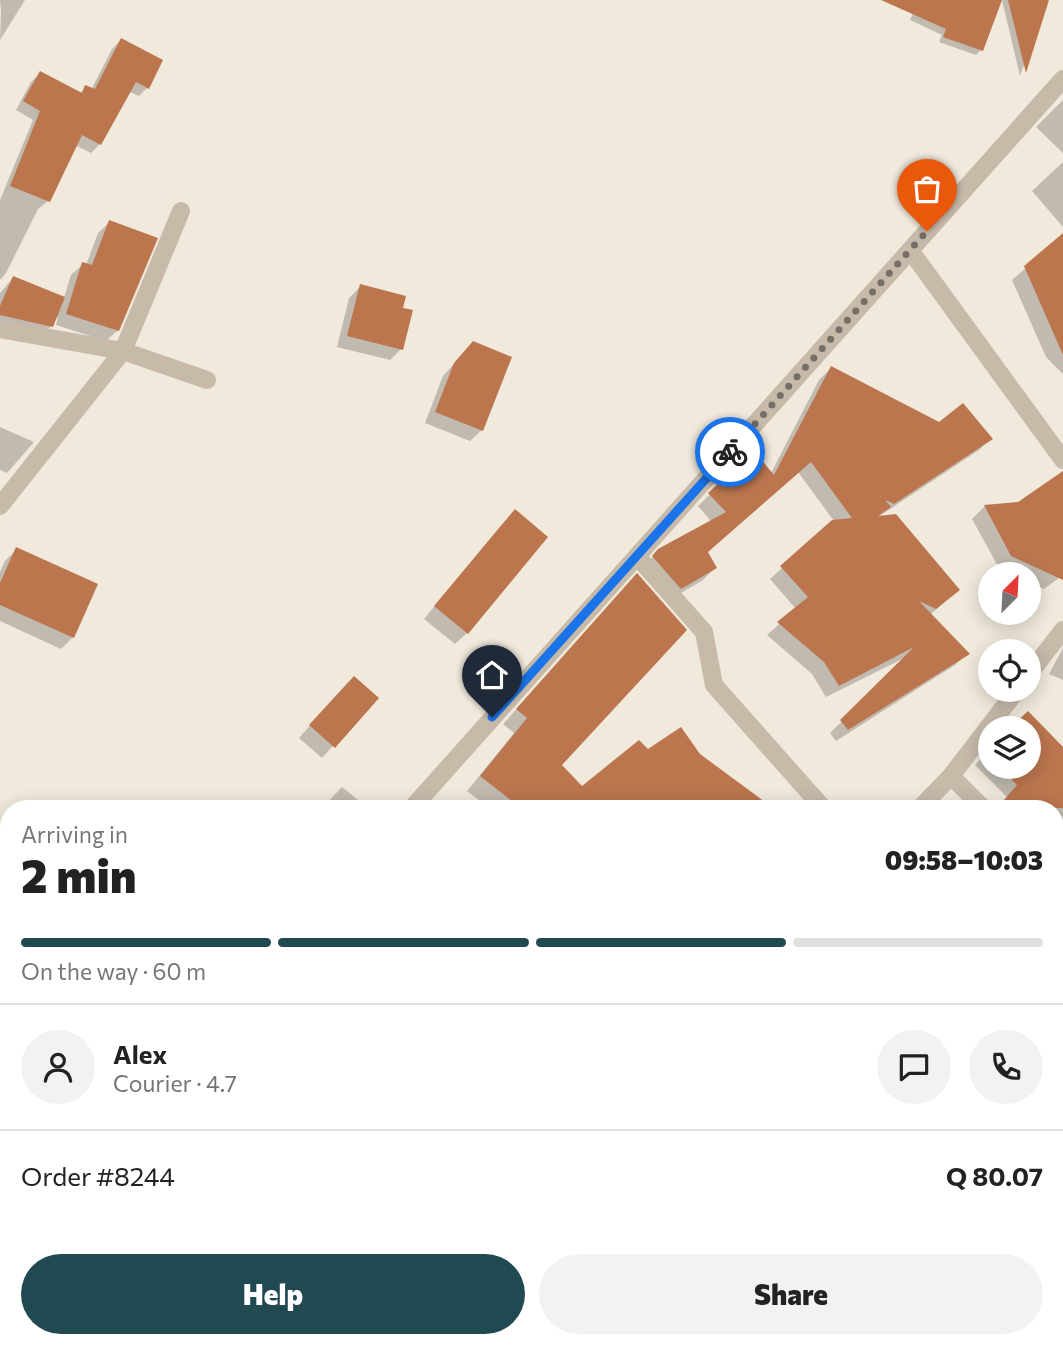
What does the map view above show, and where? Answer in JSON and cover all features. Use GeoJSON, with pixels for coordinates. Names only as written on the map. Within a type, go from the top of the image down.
{"type":"FeatureCollection","features":[{"type":"Feature","properties":{"kind":"street"},"geometry":{"type":"LineString","coordinates":[[419,800],[1063,79]]}},
{"type":"Feature","properties":{"kind":"street"},"geometry":{"type":"LineString","coordinates":[[0,506],[123,351],[181,212]]}},
{"type":"Feature","properties":{"kind":"street"},"geometry":{"type":"LineString","coordinates":[[910,250],[1063,460]]}},
{"type":"Feature","properties":{"kind":"street"},"geometry":{"type":"LineString","coordinates":[[0,329],[123,351],[207,380]]}},
{"type":"Feature","properties":{"kind":"street"},"geometry":{"type":"LineString","coordinates":[[636,556],[704,632],[714,685],[816,800]]}},
{"type":"Feature","properties":{"kind":"street"},"geometry":{"type":"LineString","coordinates":[[1041,658],[1063,630]]}},
{"type":"Feature","properties":{"kind":"street"},"geometry":{"type":"LineString","coordinates":[[928,800],[951,776],[1008,702]]}},
{"type":"Feature","properties":{"kind":"street"},"geometry":{"type":"LineString","coordinates":[[951,776],[976,800]]}},
{"type":"Feature","properties":{"kind":"building"},"geometry":{"type":"Polygon","coordinates":[[[881,0],[1002,0],[983,51],[943,37],[946,29],[881,0]]]}},
{"type":"Feature","properties":{"kind":"building"},"geometry":{"type":"Polygon","coordinates":[[[1008,0],[1049,0],[1026,73],[1008,0]]]}},
{"type":"Feature","properties":{"kind":"building"},"geometry":{"type":"Polygon","coordinates":[[[121,38],[163,60],[149,89],[136,82],[101,145],[82,135],[50,202],[10,186],[40,111],[23,101],[40,71],[82,93],[85,85],[95,89],[121,38]]]}},
{"type":"Feature","properties":{"kind":"building"},"geometry":{"type":"Polygon","coordinates":[[[109,220],[158,238],[119,331],[66,314],[82,262],[92,265],[109,220]]]}},
{"type":"Feature","properties":{"kind":"building"},"geometry":{"type":"Polygon","coordinates":[[[1063,233],[1063,355],[1024,266],[1063,233]]]}},
{"type":"Feature","properties":{"kind":"building"},"geometry":{"type":"Polygon","coordinates":[[[13,276],[65,297],[53,327],[0,315],[0,306],[13,276]]]}},
{"type":"Feature","properties":{"kind":"building"},"geometry":{"type":"Polygon","coordinates":[[[360,284],[406,296],[403,308],[413,310],[403,350],[347,336],[360,284]]]}},
{"type":"Feature","properties":{"kind":"building"},"geometry":{"type":"Polygon","coordinates":[[[473,341],[512,357],[483,431],[435,412],[454,363],[473,341]]]}},
{"type":"Feature","properties":{"kind":"building"},"geometry":{"type":"Polygon","coordinates":[[[831,366],[939,422],[963,403],[993,439],[894,504],[885,500],[891,507],[878,516],[896,514],[960,590],[936,609],[919,601],[970,654],[848,730],[840,720],[914,647],[839,686],[824,662],[777,622],[808,597],[780,566],[832,520],[852,518],[811,462],[708,552],[717,568],[681,589],[652,556],[658,549],[726,512],[708,493],[754,451],[774,475],[831,366]]]}},
{"type":"Feature","properties":{"kind":"building"},"geometry":{"type":"Polygon","coordinates":[[[1063,471],[1063,580],[1041,570],[1041,562],[1024,562],[1011,556],[984,505],[1018,502],[1063,471]]]}},
{"type":"Feature","properties":{"kind":"building"},"geometry":{"type":"Polygon","coordinates":[[[515,509],[548,537],[468,634],[434,606],[515,509]]]}},
{"type":"Feature","properties":{"kind":"building"},"geometry":{"type":"Polygon","coordinates":[[[16,547],[98,584],[74,638],[0,605],[0,583],[16,547]]]}},
{"type":"Feature","properties":{"kind":"building"},"geometry":{"type":"Polygon","coordinates":[[[637,573],[687,630],[562,765],[582,786],[639,740],[648,749],[681,727],[700,754],[762,800],[511,800],[480,776],[527,718],[516,709],[637,573]]]}},
{"type":"Feature","properties":{"kind":"building"},"geometry":{"type":"Polygon","coordinates":[[[354,676],[379,698],[335,748],[309,725],[354,676]]]}},
{"type":"Feature","properties":{"kind":"building"},"geometry":{"type":"Polygon","coordinates":[[[1041,724],[1063,747],[1063,800],[1004,800],[1017,785],[1011,779],[1041,779],[1041,724]]]}},
{"type":"Feature","properties":{"kind":"way so far"},"geometry":{"type":"LineString","coordinates":[[730,452],[927,231]]}},
{"type":"Feature","properties":{"kind":"route"},"geometry":{"type":"LineString","coordinates":[[492,717],[730,452]]}}]}
